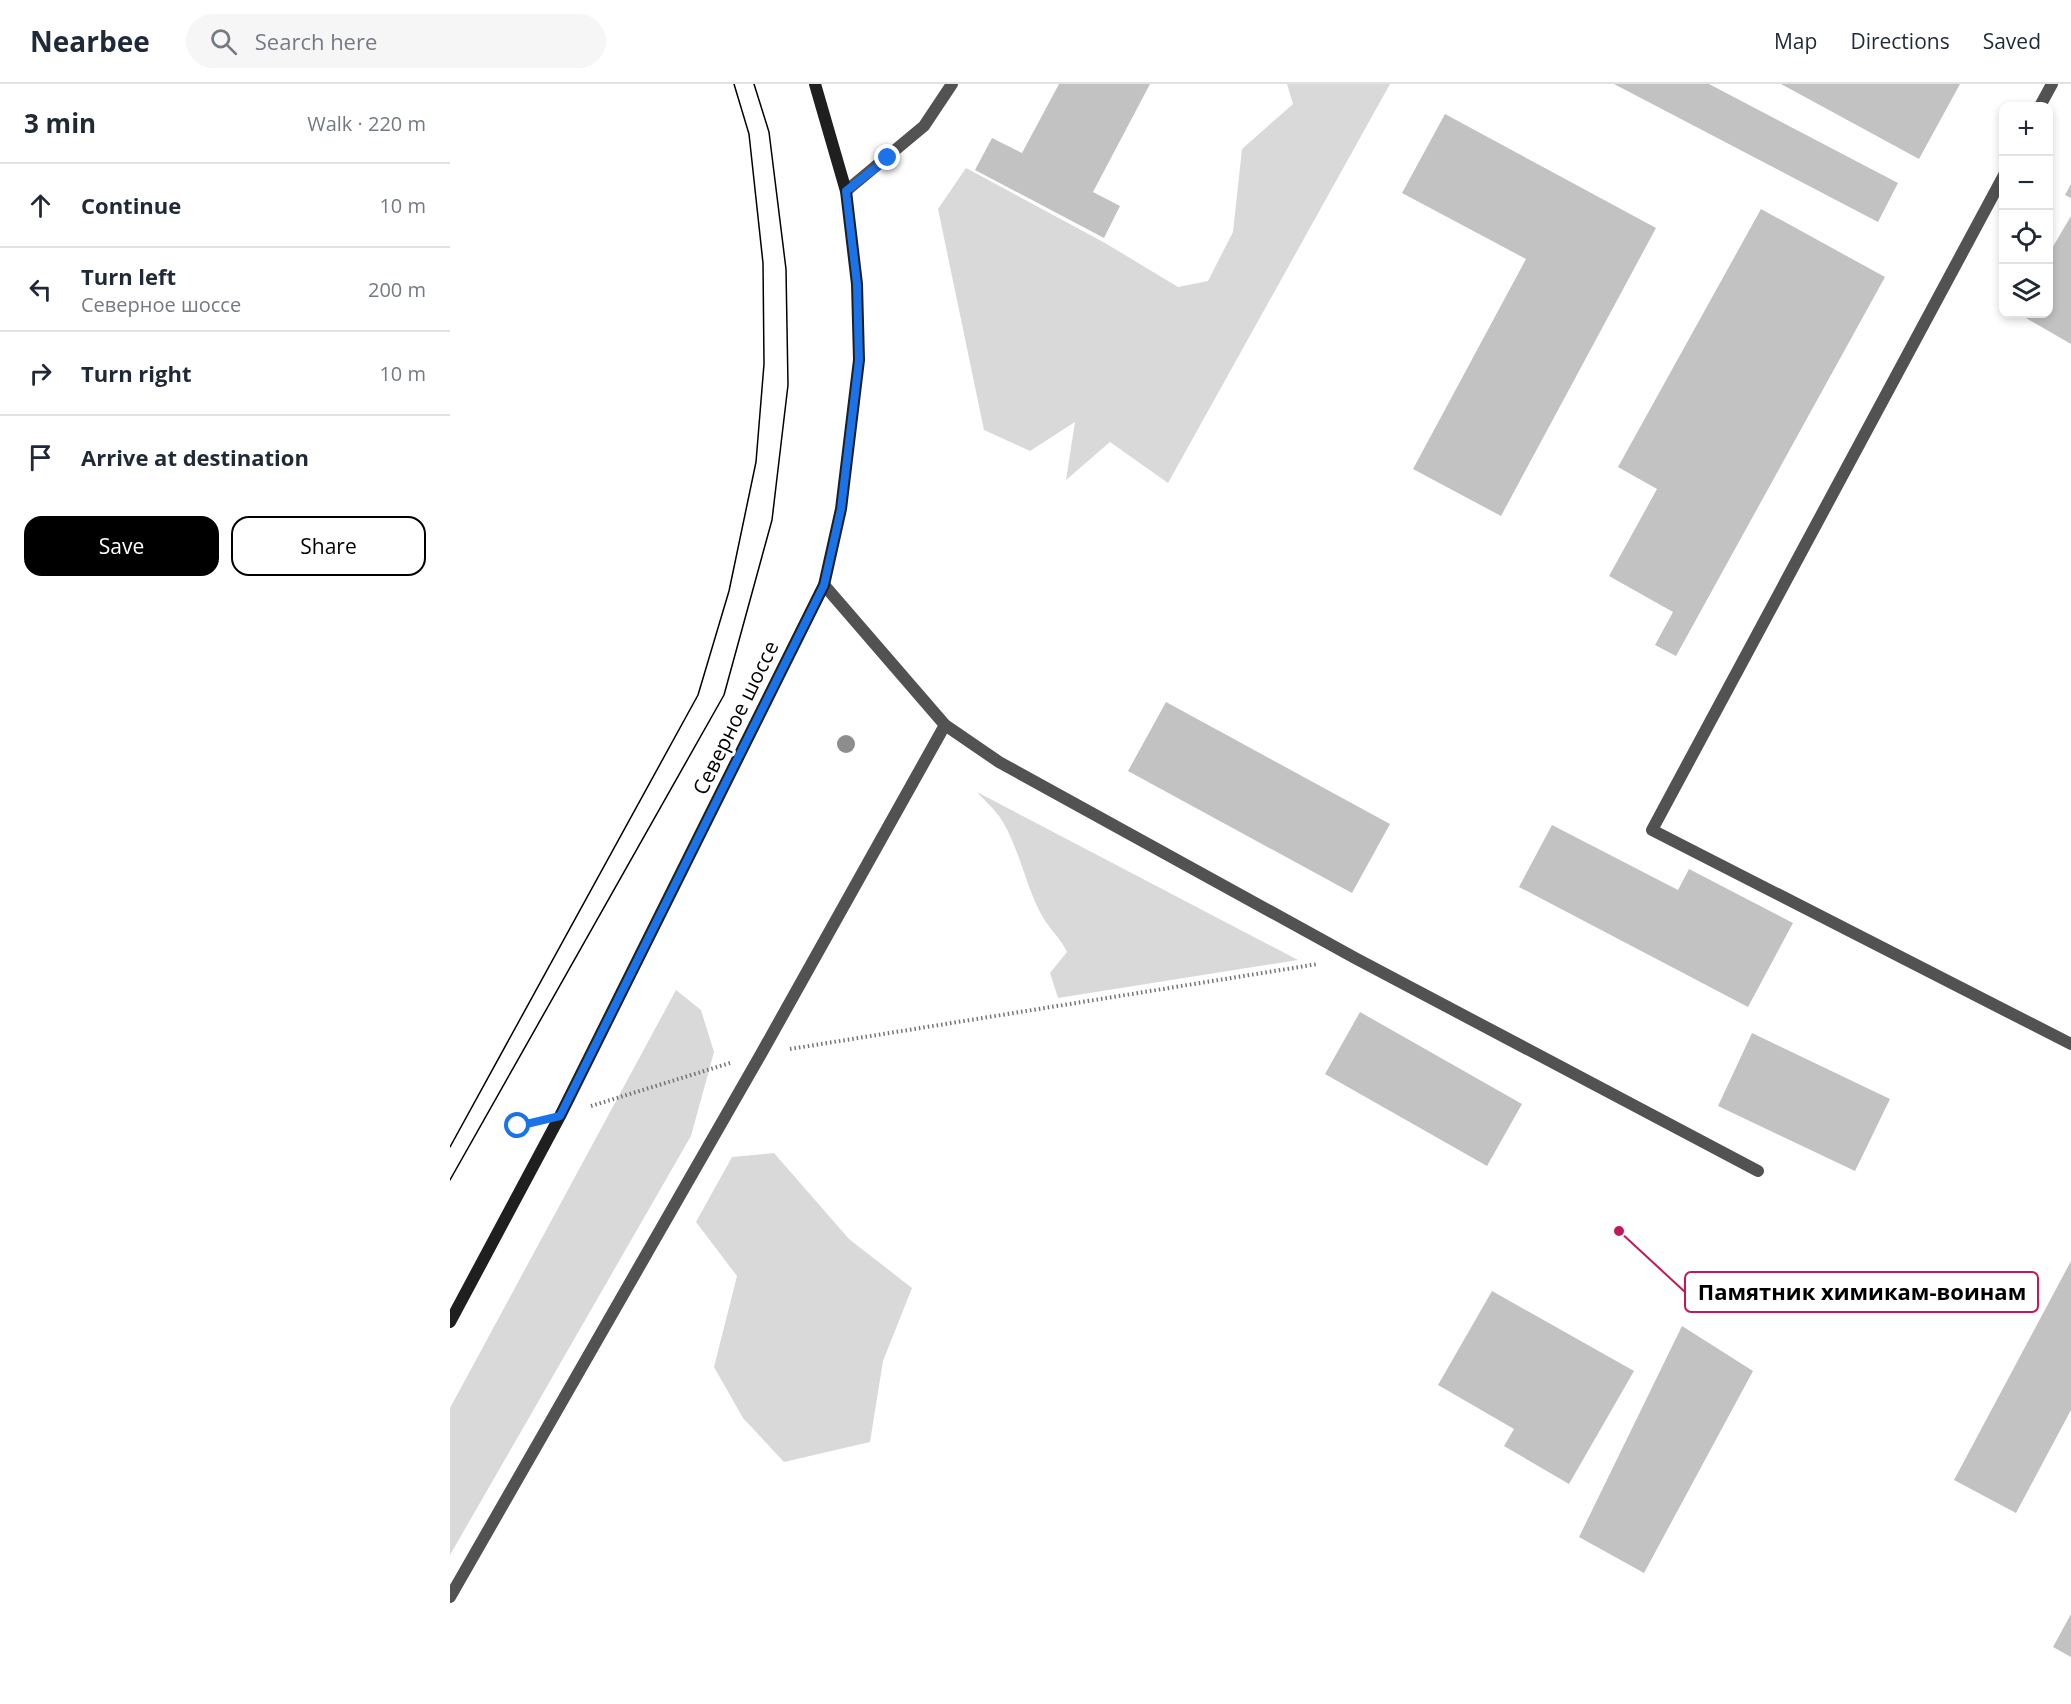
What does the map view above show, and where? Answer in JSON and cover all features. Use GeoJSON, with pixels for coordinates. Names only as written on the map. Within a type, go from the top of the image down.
{"type":"FeatureCollection","features":[{"type":"Feature","properties":{"kind":"main road","name":"Северное шоссе"},"geometry":{"type":"LineString","coordinates":[[450,1322],[560,1116],[824,585],[841,509],[859,360],[857,284],[846,191],[815,84]]}},
{"type":"Feature","properties":{"kind":"street"},"geometry":{"type":"LineString","coordinates":[[846,191],[924,126],[952,84]]}},
{"type":"Feature","properties":{"kind":"street"},"geometry":{"type":"LineString","coordinates":[[2042,102],[2052,84]]}},
{"type":"Feature","properties":{"kind":"street"},"geometry":{"type":"LineString","coordinates":[[1999,184],[1652,830],[2071,1044]]}},
{"type":"Feature","properties":{"kind":"street"},"geometry":{"type":"LineString","coordinates":[[824,585],[945,725],[999,762],[1355,958],[1758,1171]]}},
{"type":"Feature","properties":{"kind":"street"},"geometry":{"type":"LineString","coordinates":[[450,1597],[761,1054],[945,725]]}},
{"type":"Feature","properties":{"kind":"path"},"geometry":{"type":"LineString","coordinates":[[518,1126],[560,1116],[761,1054],[1355,958]]}},
{"type":"Feature","properties":{"kind":"shaded area"},"geometry":{"type":"Polygon","coordinates":[[[1287,84],[1390,84],[1168,483],[1110,442],[1066,480],[1075,422],[1030,451],[984,430],[938,209],[966,168],[1105,243],[1178,287],[1208,281],[1233,232],[1242,149],[1293,104],[1287,84]]]}},
{"type":"Feature","properties":{"kind":"shaded area"},"geometry":{"type":"Polygon","coordinates":[[[977,792],[1298,960],[1058,998],[1050,973],[1067,952],[1039,910],[1006,827],[997,813],[977,792]]]}},
{"type":"Feature","properties":{"kind":"shaded area"},"geometry":{"type":"Polygon","coordinates":[[[676,990],[701,1010],[714,1052],[691,1136],[450,1555],[450,1408],[676,990]]]}},
{"type":"Feature","properties":{"kind":"shaded area"},"geometry":{"type":"Polygon","coordinates":[[[774,1153],[849,1239],[912,1288],[883,1361],[870,1442],[784,1462],[743,1418],[714,1367],[737,1276],[696,1222],[732,1157],[774,1153]]]}},
{"type":"Feature","properties":{"kind":"building"},"geometry":{"type":"Polygon","coordinates":[[[1059,84],[1150,84],[1093,192],[1120,206],[1104,238],[975,170],[992,138],[1022,153],[1059,84]]]}},
{"type":"Feature","properties":{"kind":"building"},"geometry":{"type":"Polygon","coordinates":[[[1614,84],[1709,84],[1898,183],[1878,222],[1614,84]]]}},
{"type":"Feature","properties":{"kind":"building"},"geometry":{"type":"Polygon","coordinates":[[[1781,84],[1960,84],[1919,159],[1781,84]]]}},
{"type":"Feature","properties":{"kind":"building"},"geometry":{"type":"Polygon","coordinates":[[[1445,114],[1656,228],[1501,516],[1413,469],[1526,259],[1402,193],[1445,114]]]}},
{"type":"Feature","properties":{"kind":"building"},"geometry":{"type":"Polygon","coordinates":[[[2071,184],[2071,198],[2065,195],[2071,184]]]}},
{"type":"Feature","properties":{"kind":"building"},"geometry":{"type":"Polygon","coordinates":[[[1761,209],[1885,277],[1676,656],[1655,645],[1673,612],[1609,576],[1657,489],[1618,467],[1761,209]]]}},
{"type":"Feature","properties":{"kind":"building"},"geometry":{"type":"Polygon","coordinates":[[[2071,216],[2071,344],[2026,318],[2053,318],[2053,247],[2071,216]]]}},
{"type":"Feature","properties":{"kind":"building"},"geometry":{"type":"Polygon","coordinates":[[[1166,702],[1390,824],[1352,893],[1128,771],[1166,702]]]}},
{"type":"Feature","properties":{"kind":"building"},"geometry":{"type":"Polygon","coordinates":[[[1552,825],[1678,890],[1689,869],[1793,923],[1748,1007],[1519,887],[1552,825]]]}},
{"type":"Feature","properties":{"kind":"building"},"geometry":{"type":"Polygon","coordinates":[[[1360,1012],[1522,1104],[1487,1166],[1325,1074],[1360,1012]]]}},
{"type":"Feature","properties":{"kind":"building"},"geometry":{"type":"Polygon","coordinates":[[[1752,1033],[1890,1099],[1855,1171],[1718,1106],[1752,1033]]]}},
{"type":"Feature","properties":{"kind":"building"},"geometry":{"type":"Polygon","coordinates":[[[2071,1261],[2071,1410],[2016,1513],[1954,1480],[2071,1261]]]}},
{"type":"Feature","properties":{"kind":"building"},"geometry":{"type":"Polygon","coordinates":[[[1492,1291],[1634,1371],[1569,1484],[1504,1446],[1514,1429],[1438,1385],[1492,1291]]]}},
{"type":"Feature","properties":{"kind":"building"},"geometry":{"type":"Polygon","coordinates":[[[1682,1326],[1753,1371],[1644,1573],[1579,1537],[1682,1326]]]}},
{"type":"Feature","properties":{"kind":"building"},"geometry":{"type":"Polygon","coordinates":[[[2071,1614],[2071,1657],[2053,1647],[2071,1614]]]}},
{"type":"Feature","properties":{"kind":"tram line"},"geometry":{"type":"LineString","coordinates":[[450,1147],[698,695],[729,591],[756,462],[764,364],[763,263],[749,134],[734,84]]}},
{"type":"Feature","properties":{"kind":"tram line"},"geometry":{"type":"LineString","coordinates":[[450,1180],[724,695],[772,520],[788,385],[786,269],[769,132],[754,84]]}},
{"type":"Feature","properties":{"kind":"place","name":"Памятник химикам-воинам"},"geometry":{"type":"Point","coordinates":[1619,1231]}},
{"type":"Feature","properties":{"kind":"route"},"geometry":{"type":"LineString","coordinates":[[518,1126],[560,1116],[824,585],[841,509],[859,360],[857,284],[846,191],[888,158]]}}]}
